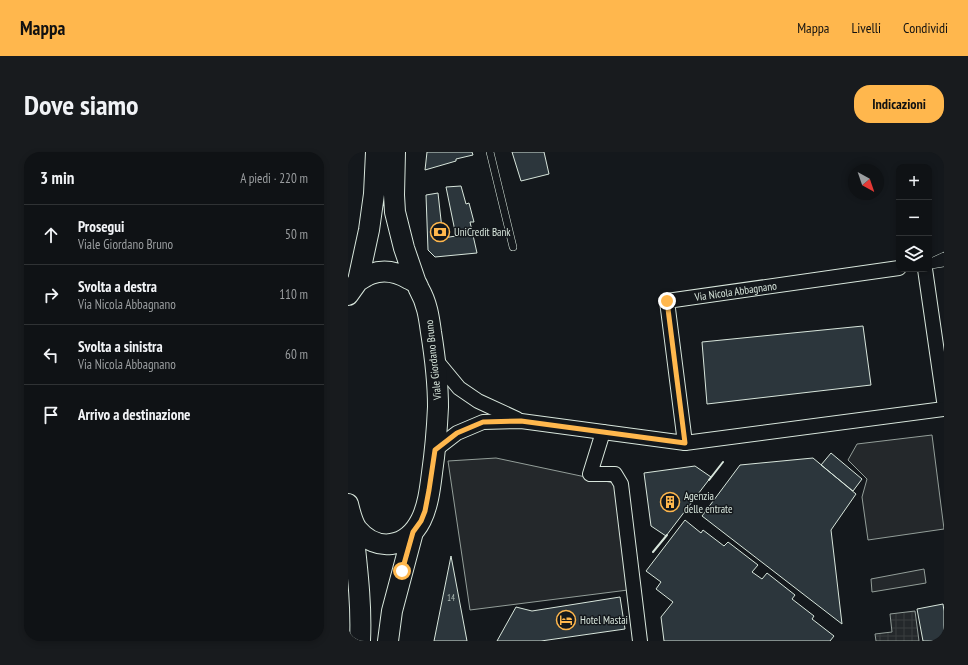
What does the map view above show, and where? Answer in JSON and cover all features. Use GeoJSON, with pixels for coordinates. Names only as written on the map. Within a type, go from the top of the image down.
{"type":"FeatureCollection","features":[{"type":"Feature","properties":{"kind":"main road"},"geometry":{"type":"LineString","coordinates":[[353,288],[369,230],[374,194],[376,152]]}},
{"type":"Feature","properties":{"kind":"main road","name":"Viale Giordano Bruno"},"geometry":{"type":"LineString","coordinates":[[350,512],[357,528],[363,535],[371,540],[380,544],[392,544],[402,541],[413,532],[421,521],[425,511],[435,450],[438,407],[435,359],[429,314],[424,297],[416,283],[404,248],[395,212],[395,152]]}},
{"type":"Feature","properties":{"kind":"main road"},"geometry":{"type":"LineString","coordinates":[[353,288],[371,274],[386,271],[400,274],[416,283]]}},
{"type":"Feature","properties":{"kind":"main road","name":"Viale Giordano Bruno"},"geometry":{"type":"LineString","coordinates":[[350,512],[359,588],[358,631]]}},
{"type":"Feature","properties":{"kind":"main road","name":"Viale Giordano Bruno"},"geometry":{"type":"LineString","coordinates":[[388,641],[392,611],[413,532]]}},
{"type":"Feature","properties":{"kind":"street","name":"Via Nicola Abbagnano"},"geometry":{"type":"LineString","coordinates":[[685,443],[667,301],[896,268]]}},
{"type":"Feature","properties":{"kind":"street"},"geometry":{"type":"LineString","coordinates":[[925,272],[944,401]]}},
{"type":"Feature","properties":{"kind":"street"},"geometry":{"type":"LineString","coordinates":[[435,359],[459,388],[478,401],[521,421]]}},
{"type":"Feature","properties":{"kind":"street"},"geometry":{"type":"LineString","coordinates":[[435,450],[457,433],[483,422],[521,421],[685,443],[944,409]]}},
{"type":"Feature","properties":{"kind":"street"},"geometry":{"type":"LineString","coordinates":[[603,432],[590,474],[614,474],[621,484],[640,641]]}},
{"type":"Feature","properties":{"kind":"lane"},"geometry":{"type":"LineString","coordinates":[[490,152],[513,247]]}},
{"type":"Feature","properties":{"kind":"lane"},"geometry":{"type":"LineString","coordinates":[[932,262],[944,256]]}},
{"type":"Feature","properties":{"kind":"lane"},"geometry":{"type":"LineString","coordinates":[[932,264],[944,263]]}},
{"type":"Feature","properties":{"kind":"shaded area"},"geometry":{"type":"Polygon","coordinates":[[[932,435],[944,529],[868,540],[862,497],[867,479],[848,460],[857,444],[932,435]]]}},
{"type":"Feature","properties":{"kind":"shaded area"},"geometry":{"type":"Polygon","coordinates":[[[496,458],[614,483],[628,590],[470,610],[448,461],[496,458]]]}},
{"type":"Feature","properties":{"kind":"shaded area"},"geometry":{"type":"Polygon","coordinates":[[[924,569],[926,583],[872,592],[871,579],[924,569]]]}},
{"type":"Feature","properties":{"kind":"shaded area"},"geometry":{"type":"Polygon","coordinates":[[[915,611],[919,641],[876,641],[875,634],[892,632],[890,614],[915,611]]]}},
{"type":"Feature","properties":{"kind":"building"},"geometry":{"type":"Polygon","coordinates":[[[427,152],[472,152],[473,155],[456,159],[456,161],[425,170],[427,152]]]}},
{"type":"Feature","properties":{"kind":"building"},"geometry":{"type":"Polygon","coordinates":[[[512,152],[544,152],[549,174],[521,181],[512,152]]]}},
{"type":"Feature","properties":{"kind":"building"},"geometry":{"type":"Polygon","coordinates":[[[461,186],[466,204],[469,203],[474,222],[470,222],[477,253],[435,257],[428,250],[426,195],[438,193],[443,238],[456,236],[446,187],[461,186]]]}},
{"type":"Feature","properties":{"kind":"building"},"geometry":{"type":"Polygon","coordinates":[[[863,326],[871,385],[707,404],[702,342],[863,326]]]}},
{"type":"Feature","properties":{"kind":"building"},"geometry":{"type":"Polygon","coordinates":[[[831,453],[862,479],[853,491],[821,465],[831,453]]]}},
{"type":"Feature","properties":{"kind":"building"},"geometry":{"type":"Polygon","coordinates":[[[813,458],[856,494],[831,530],[842,624],[702,516],[740,465],[813,458]]]}},
{"type":"Feature","properties":{"kind":"building","name":"Agenzia delle entrate"},"geometry":{"type":"Polygon","coordinates":[[[695,466],[711,477],[666,536],[651,526],[644,473],[695,466]]]}},
{"type":"Feature","properties":{"kind":"building"},"geometry":{"type":"Polygon","coordinates":[[[685,520],[701,533],[703,530],[724,546],[728,542],[758,565],[752,572],[762,579],[767,573],[795,595],[792,599],[814,616],[812,619],[834,636],[830,641],[664,641],[661,617],[673,602],[656,589],[661,582],[646,571],[685,520]]]}},
{"type":"Feature","properties":{"kind":"building"},"geometry":{"type":"Polygon","coordinates":[[[451,556],[467,641],[434,641],[451,556]]]}},
{"type":"Feature","properties":{"kind":"building","name":"Hotel Mastai"},"geometry":{"type":"Polygon","coordinates":[[[620,597],[625,629],[541,641],[497,641],[516,607],[532,611],[620,597]]]}},
{"type":"Feature","properties":{"kind":"building"},"geometry":{"type":"Polygon","coordinates":[[[943,604],[944,641],[923,641],[917,609],[943,604]]]}},
{"type":"Feature","properties":{"kind":"wall"},"geometry":{"type":"LineString","coordinates":[[709,480],[723,462]]}},
{"type":"Feature","properties":{"kind":"wall"},"geometry":{"type":"LineString","coordinates":[[653,552],[667,535]]}},
{"type":"Feature","properties":{"kind":"place","name":"UniCredit Bank"},"geometry":{"type":"Point","coordinates":[440,232]}},
{"type":"Feature","properties":{"kind":"place","name":"Agenzia delle entrate"},"geometry":{"type":"Point","coordinates":[670,502]}},
{"type":"Feature","properties":{"kind":"place","name":"Hotel Mastai"},"geometry":{"type":"Point","coordinates":[566,620]}},
{"type":"Feature","properties":{"kind":"route"},"geometry":{"type":"LineString","coordinates":[[402,571],[413,532],[421,521],[425,511],[435,450],[457,433],[483,422],[521,421],[685,443],[667,301]]}}]}
